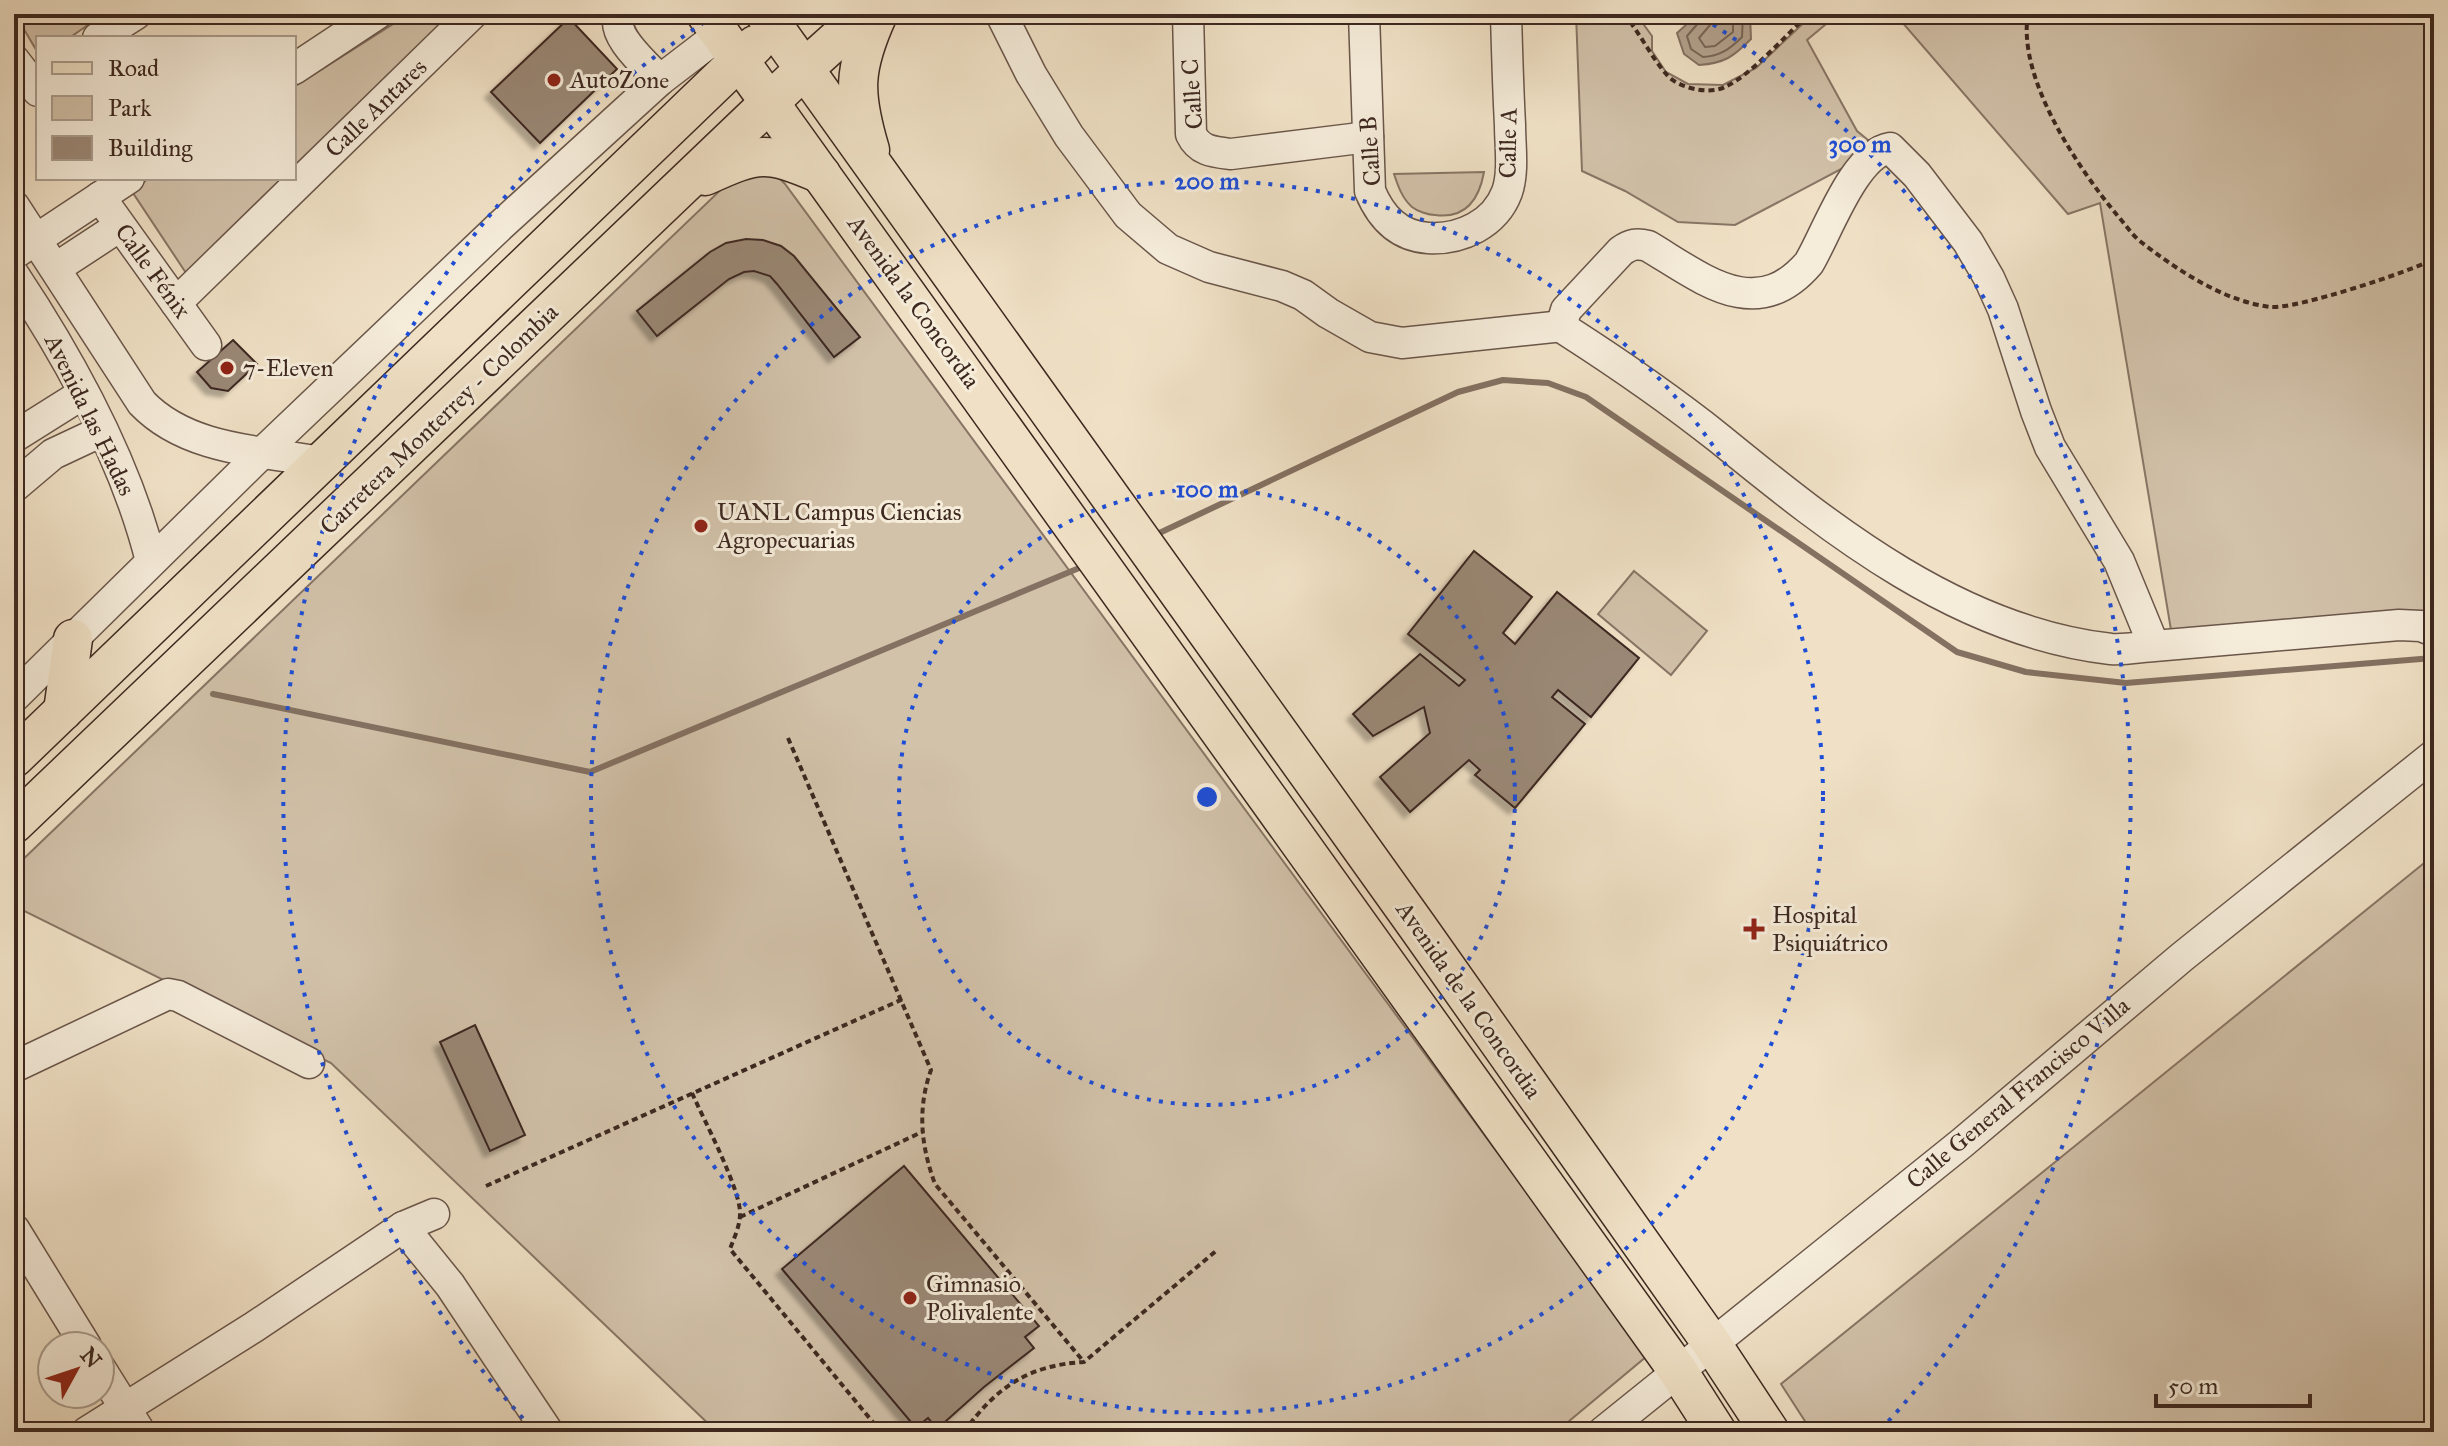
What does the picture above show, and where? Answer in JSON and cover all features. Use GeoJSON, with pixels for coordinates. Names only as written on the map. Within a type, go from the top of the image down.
{"type":"FeatureCollection","features":[{"type":"Feature","properties":{"kind":"main road","name":"Carretera Monterrey - Colombia"},"geometry":{"type":"LineString","coordinates":[[14,824],[865,14]]}},
{"type":"Feature","properties":{"kind":"main road"},"geometry":{"type":"LineString","coordinates":[[877,172],[858,110],[858,74],[864,46],[878,14]]}},
{"type":"Feature","properties":{"kind":"main road","name":"Carretera Monterrey - Colombia"},"geometry":{"type":"LineString","coordinates":[[14,758],[532,259],[722,36],[775,18]]}},
{"type":"Feature","properties":{"kind":"main road","name":"Avenida la Concordia"},"geometry":{"type":"LineString","coordinates":[[775,18],[804,69],[1163,572]]}},
{"type":"Feature","properties":{"kind":"main road","name":"Avenida la Concordia"},"geometry":{"type":"LineString","coordinates":[[722,36],[1121,590]]}},
{"type":"Feature","properties":{"kind":"main road"},"geometry":{"type":"LineString","coordinates":[[684,185],[754,156],[776,156],[821,174]]}},
{"type":"Feature","properties":{"kind":"main road","name":"Avenida de la Concordia"},"geometry":{"type":"LineString","coordinates":[[1163,572],[1712,1344],[1770,1432]]}},
{"type":"Feature","properties":{"kind":"main road","name":"Avenida de la Concordia"},"geometry":{"type":"LineString","coordinates":[[1121,590],[1678,1371],[1717,1432]]}},
{"type":"Feature","properties":{"kind":"main road"},"geometry":{"type":"LineString","coordinates":[[63,711],[73,639]]}},
{"type":"Feature","properties":{"kind":"street"},"geometry":{"type":"LineString","coordinates":[[101,36],[136,14]]}},
{"type":"Feature","properties":{"kind":"street"},"geometry":{"type":"LineString","coordinates":[[296,68],[377,14]]}},
{"type":"Feature","properties":{"kind":"street","name":"Calle Antares"},"geometry":{"type":"LineString","coordinates":[[176,303],[472,14]]}},
{"type":"Feature","properties":{"kind":"street"},"geometry":{"type":"LineString","coordinates":[[620,14],[617,25],[620,35],[660,80]]}},
{"type":"Feature","properties":{"kind":"street"},"geometry":{"type":"LineString","coordinates":[[1001,14],[1031,74],[1069,136],[1128,215],[1168,249],[1209,267],[1282,286],[1303,295],[1370,337],[1402,343],[1563,326],[1666,397],[1774,485],[1920,584],[1998,621],[2066,640],[2114,649],[2399,625],[2421,626],[2434,631]]}},
{"type":"Feature","properties":{"kind":"street","name":"Calle C"},"geometry":{"type":"LineString","coordinates":[[1188,14],[1191,134],[1201,147],[1210,152],[1231,154],[1368,137]]}},
{"type":"Feature","properties":{"kind":"street","name":"Calle B"},"geometry":{"type":"LineString","coordinates":[[1364,14],[1370,191],[1377,208],[1390,223],[1418,237],[1447,237]]}},
{"type":"Feature","properties":{"kind":"street","name":"Calle A"},"geometry":{"type":"LineString","coordinates":[[1447,237],[1476,228],[1495,214],[1508,191],[1511,162],[1506,14]]}},
{"type":"Feature","properties":{"kind":"street"},"geometry":{"type":"LineString","coordinates":[[14,697],[263,452],[500,226],[660,80],[722,36]]}},
{"type":"Feature","properties":{"kind":"street"},"geometry":{"type":"LineString","coordinates":[[1563,326],[1566,310],[1629,245],[1648,246],[1698,277],[1754,296],[1781,289],[1809,263],[1858,170],[1885,149],[1895,150],[1968,242],[1989,278],[2003,309],[2050,447],[2119,561],[2154,646]]}},
{"type":"Feature","properties":{"kind":"street"},"geometry":{"type":"LineString","coordinates":[[25,247],[126,180]]}},
{"type":"Feature","properties":{"kind":"street","name":"Calle Fénix"},"geometry":{"type":"LineString","coordinates":[[100,197],[206,345]]}},
{"type":"Feature","properties":{"kind":"street","name":"Avenida las Hadas"},"geometry":{"type":"LineString","coordinates":[[14,206],[25,247],[56,268],[142,403],[157,419],[202,440],[322,462]]}},
{"type":"Feature","properties":{"kind":"street"},"geometry":{"type":"LineString","coordinates":[[56,268],[120,226]]}},
{"type":"Feature","properties":{"kind":"street"},"geometry":{"type":"LineString","coordinates":[[500,226],[532,259]]}},
{"type":"Feature","properties":{"kind":"street","name":"Avenida las Hadas"},"geometry":{"type":"LineString","coordinates":[[14,275],[59,345],[84,393],[137,511],[151,561]]}},
{"type":"Feature","properties":{"kind":"street"},"geometry":{"type":"LineString","coordinates":[[14,437],[84,393]]}},
{"type":"Feature","properties":{"kind":"street"},"geometry":{"type":"LineString","coordinates":[[17,475],[102,431]]}},
{"type":"Feature","properties":{"kind":"street","name":"Calle General Francisco Villa"},"geometry":{"type":"LineString","coordinates":[[1603,1432],[1962,1143],[2170,966],[2434,755]]}},
{"type":"Feature","properties":{"kind":"street"},"geometry":{"type":"LineString","coordinates":[[14,1067],[168,994],[178,996],[309,1063]]}},
{"type":"Feature","properties":{"kind":"street"},"geometry":{"type":"LineString","coordinates":[[87,1432],[132,1421],[403,1227],[434,1214]]}},
{"type":"Feature","properties":{"kind":"street"},"geometry":{"type":"LineString","coordinates":[[403,1227],[450,1285],[548,1432]]}},
{"type":"Feature","properties":{"kind":"street"},"geometry":{"type":"LineString","coordinates":[[14,1229],[76,1330]]}},
{"type":"Feature","properties":{"kind":"street"},"geometry":{"type":"LineString","coordinates":[[116,1394],[132,1421]]}},
{"type":"Feature","properties":{"kind":"path"},"geometry":{"type":"LineString","coordinates":[[1624,14],[1668,77],[1683,87],[1704,89],[1722,89],[1738,79],[1808,14]]}},
{"type":"Feature","properties":{"kind":"path"},"geometry":{"type":"LineString","coordinates":[[2028,14],[2031,66],[2057,129],[2094,187],[2139,241],[2200,282],[2244,300],[2273,307],[2304,302],[2434,259]]}},
{"type":"Feature","properties":{"kind":"path"},"geometry":{"type":"LineString","coordinates":[[788,738],[931,1070],[923,1097],[922,1132],[930,1170],[941,1195],[1084,1362]]}},
{"type":"Feature","properties":{"kind":"path"},"geometry":{"type":"LineString","coordinates":[[486,1186],[903,999]]}},
{"type":"Feature","properties":{"kind":"path"},"geometry":{"type":"LineString","coordinates":[[691,1092],[737,1193],[740,1217],[730,1249],[881,1432]]}},
{"type":"Feature","properties":{"kind":"path"},"geometry":{"type":"LineString","coordinates":[[740,1217],[922,1132]]}},
{"type":"Feature","properties":{"kind":"path"},"geometry":{"type":"LineString","coordinates":[[964,1432],[993,1397],[1023,1375],[1056,1364],[1084,1362],[1216,1251]]}},
{"type":"Feature","properties":{"kind":"green space"},"geometry":{"type":"Polygon","coordinates":[[[15,14],[104,14],[72,36],[36,36],[36,50],[15,14]]]}},
{"type":"Feature","properties":{"kind":"green space"},"geometry":{"type":"Polygon","coordinates":[[[409,14],[452,14],[296,169],[296,86],[409,14]]]}},
{"type":"Feature","properties":{"kind":"green space"},"geometry":{"type":"Polygon","coordinates":[[[1576,14],[1636,14],[1652,36],[1652,51],[1666,72],[1688,84],[1723,85],[1756,68],[1813,14],[1838,14],[1807,40],[1857,131],[1879,149],[1735,225],[1678,222],[1625,191],[1582,171],[1576,14]]]}},
{"type":"Feature","properties":{"kind":"green space"},"geometry":{"type":"Polygon","coordinates":[[[1895,14],[2434,14],[2434,614],[2171,630],[2100,203],[2068,214],[1895,14]]]}},
{"type":"Feature","properties":{"kind":"green space"},"geometry":{"type":"Polygon","coordinates":[[[1484,172],[1469,206],[1446,215],[1426,214],[1412,207],[1403,196],[1394,174],[1484,172]]]}},
{"type":"Feature","properties":{"kind":"green space","name":"UANL Campus Ciencias Agropecuarias"},"geometry":{"type":"Polygon","coordinates":[[[741,174],[778,177],[785,184],[1647,1356],[1556,1432],[717,1432],[331,1063],[14,906],[14,868],[733,178],[741,174]]]}},
{"type":"Feature","properties":{"kind":"green space"},"geometry":{"type":"Polygon","coordinates":[[[147,180],[285,180],[188,276],[131,190],[147,180]]]}},
{"type":"Feature","properties":{"kind":"green space"},"geometry":{"type":"Polygon","coordinates":[[[1634,571],[1707,631],[1671,675],[1598,614],[1634,571]]]}},
{"type":"Feature","properties":{"kind":"green space"},"geometry":{"type":"Polygon","coordinates":[[[2434,855],[2434,1432],[1812,1432],[1781,1384],[2434,855]]]}},
{"type":"Feature","properties":{"kind":"water"},"geometry":{"type":"Polygon","coordinates":[[[1698,14],[1750,14],[1751,39],[1728,58],[1699,65],[1684,54],[1677,33],[1698,14]]]}},
{"type":"Feature","properties":{"kind":"building","name":"AutoZone"},"geometry":{"type":"Polygon","coordinates":[[[569,18],[617,69],[540,143],[491,92],[569,18]]]}},
{"type":"Feature","properties":{"kind":"building"},"geometry":{"type":"Polygon","coordinates":[[[746,239],[781,246],[794,256],[860,337],[834,357],[770,276],[754,271],[729,279],[657,336],[637,311],[710,252],[726,243],[746,239]]]}},
{"type":"Feature","properties":{"kind":"building","name":"7-Eleven"},"geometry":{"type":"Polygon","coordinates":[[[233,340],[257,364],[228,391],[211,388],[197,372],[233,340]]]}},
{"type":"Feature","properties":{"kind":"building"},"geometry":{"type":"Polygon","coordinates":[[[1474,551],[1532,597],[1503,633],[1515,644],[1557,592],[1639,658],[1591,717],[1558,690],[1552,697],[1585,724],[1515,808],[1475,775],[1480,770],[1469,760],[1410,812],[1380,777],[1430,733],[1424,707],[1373,736],[1353,714],[1420,654],[1459,686],[1465,680],[1408,634],[1474,551]]]}},
{"type":"Feature","properties":{"kind":"building"},"geometry":{"type":"Polygon","coordinates":[[[475,1025],[525,1135],[490,1151],[440,1042],[475,1025]]]}},
{"type":"Feature","properties":{"kind":"building","name":"Gimnasio Polivalente"},"geometry":{"type":"Polygon","coordinates":[[[904,1166],[1039,1326],[1025,1337],[1034,1348],[937,1429],[928,1418],[916,1428],[782,1269],[904,1166]]]}},
{"type":"Feature","properties":{"kind":"waterway"},"geometry":{"type":"LineString","coordinates":[[1153,536],[1458,392],[1503,380],[1548,383],[1586,397],[1957,652],[2026,672],[2126,683],[2433,658]]}},
{"type":"Feature","properties":{"kind":"waterway"},"geometry":{"type":"LineString","coordinates":[[213,694],[590,772],[1084,566]]}},
{"type":"Feature","properties":{"kind":"place","name":"AutoZone"},"geometry":{"type":"Point","coordinates":[554,80]}},
{"type":"Feature","properties":{"kind":"place","name":"7-Eleven"},"geometry":{"type":"Point","coordinates":[227,368]}},
{"type":"Feature","properties":{"kind":"place","name":"UANL Campus Ciencias Agropecuarias"},"geometry":{"type":"Point","coordinates":[701,526]}},
{"type":"Feature","properties":{"kind":"place","name":"Hospital Psiquiátrico"},"geometry":{"type":"Point","coordinates":[1754,929]}},
{"type":"Feature","properties":{"kind":"place","name":"Gimnasio Polivalente"},"geometry":{"type":"Point","coordinates":[910,1298]}}]}
